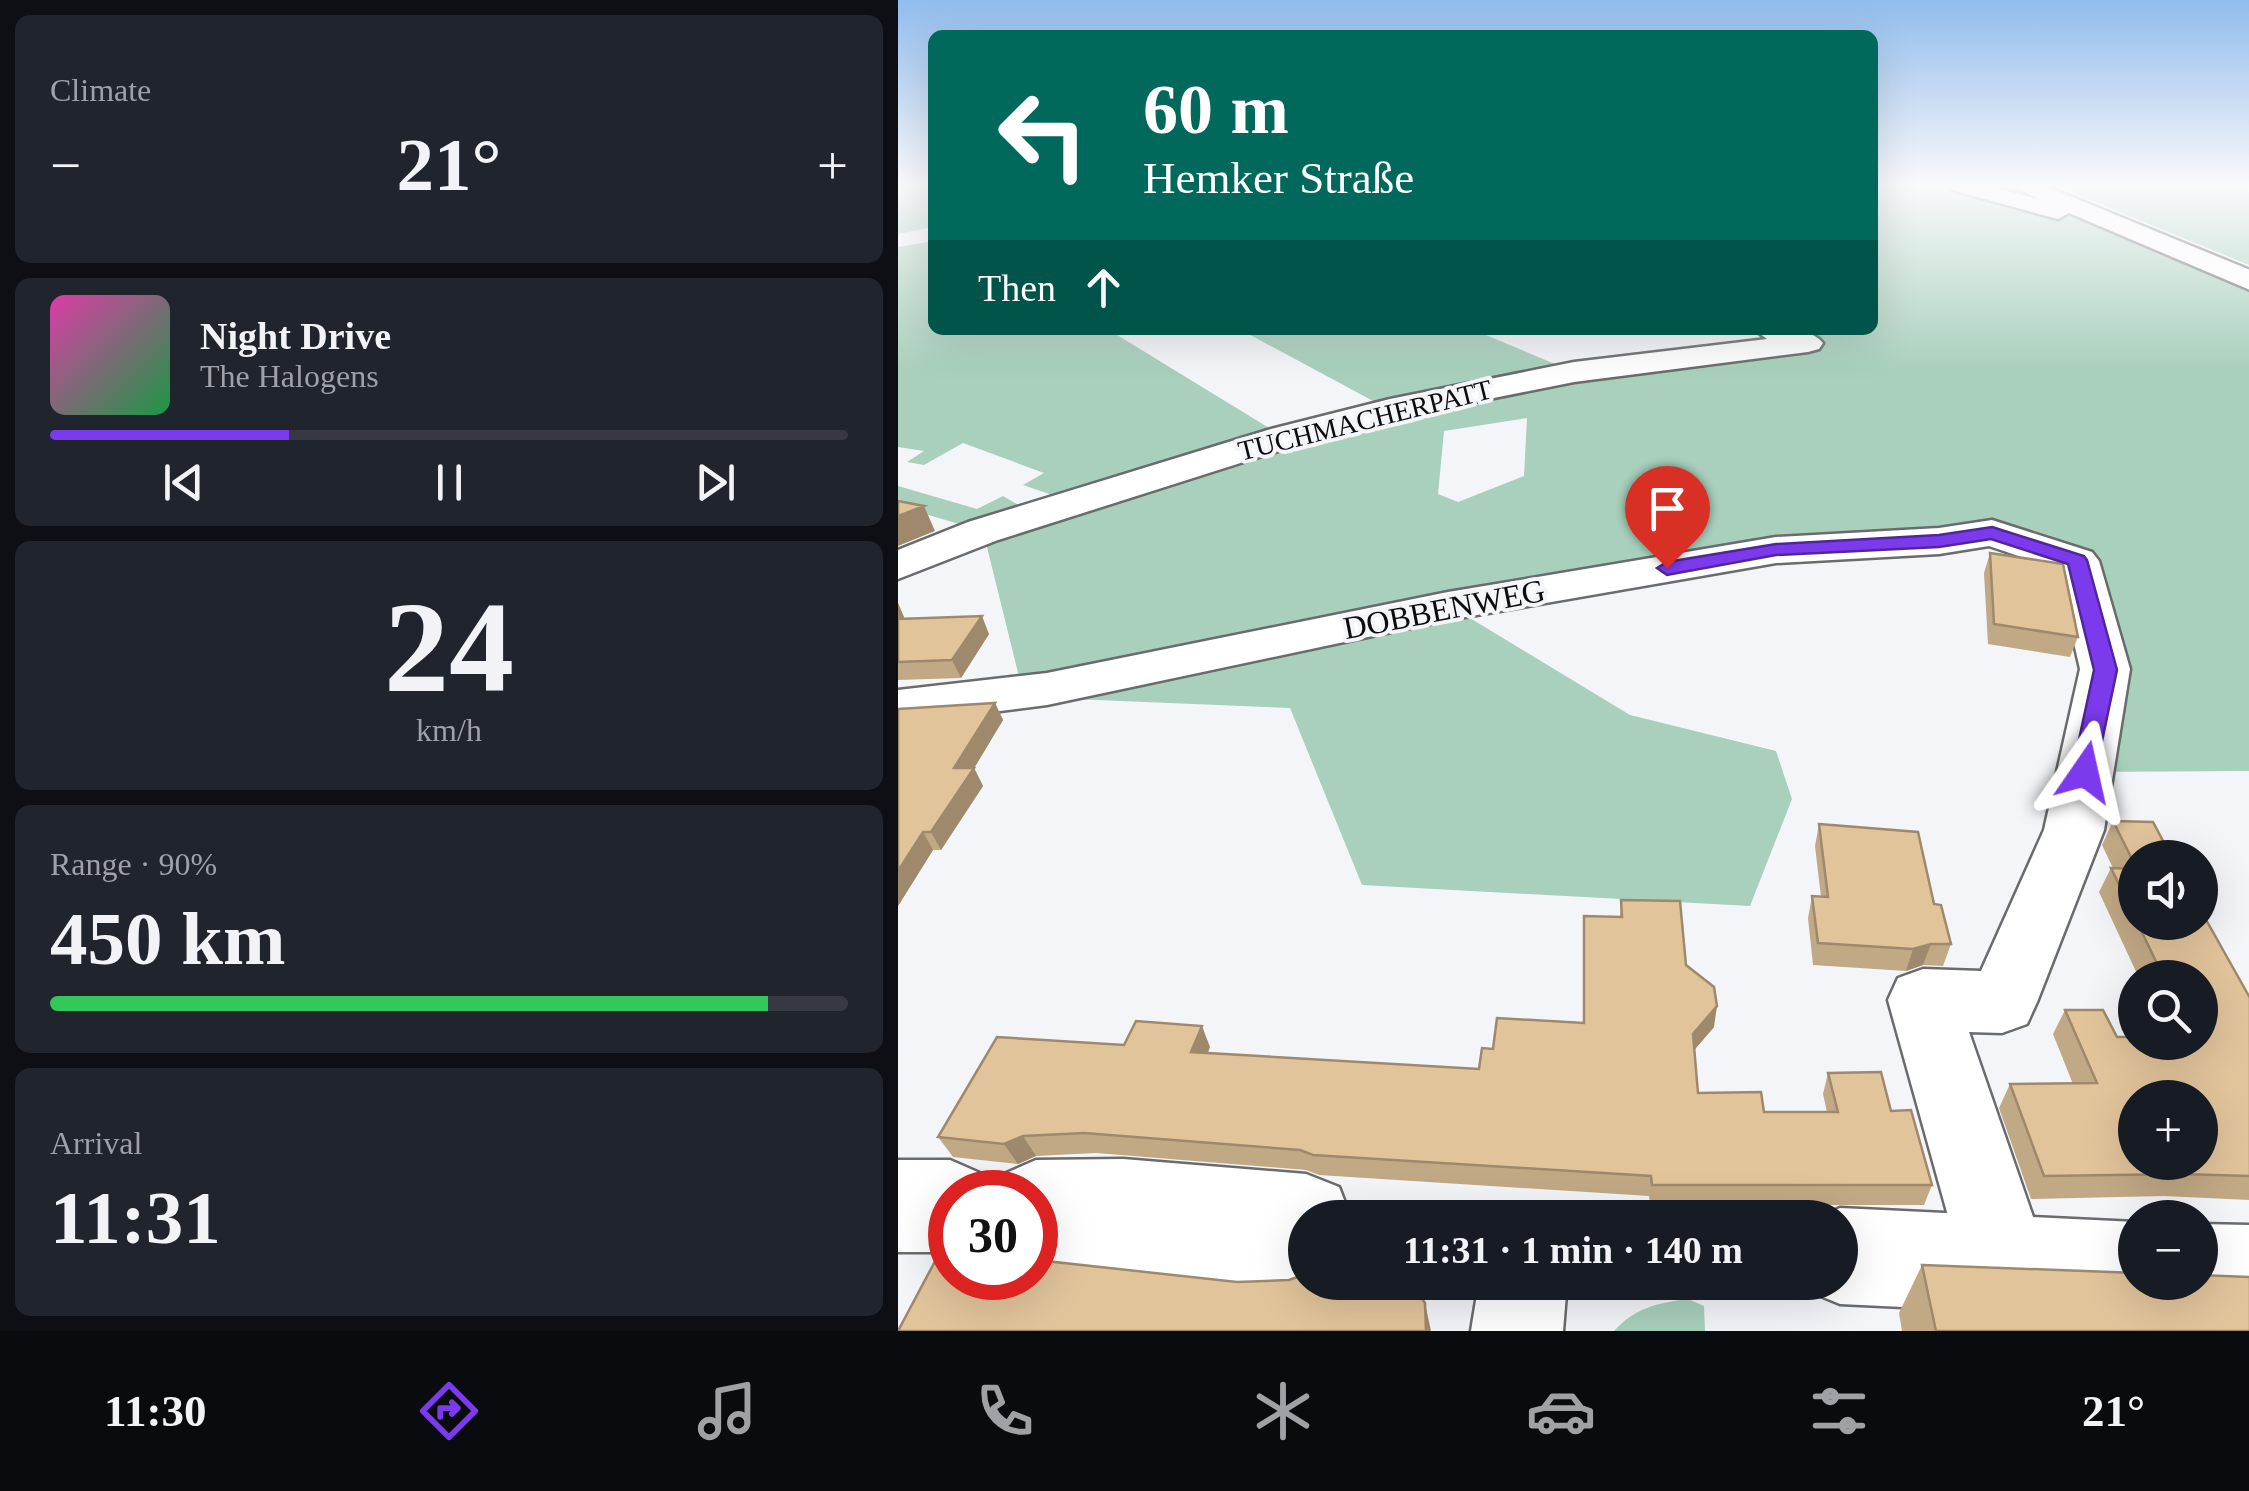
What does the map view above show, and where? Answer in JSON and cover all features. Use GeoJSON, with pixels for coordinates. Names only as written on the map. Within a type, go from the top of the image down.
{"type":"FeatureCollection","features":[{"type":"Feature","properties":{"kind":"main road"},"geometry":{"type":"LineString","coordinates":[[2172,247],[2250,281]]}},
{"type":"Feature","properties":{"kind":"main road"},"geometry":{"type":"LineString","coordinates":[[2206,247],[2250,265]]}},
{"type":"Feature","properties":{"kind":"main road"},"geometry":{"type":"LineString","coordinates":[[1058,1206],[1123,1206],[1288,1219]]}},
{"type":"Feature","properties":{"kind":"main road"},"geometry":{"type":"LineString","coordinates":[[1058,1240],[1085,1254],[1258,1273],[1288,1272]]}},
{"type":"Feature","properties":{"kind":"main road"},"geometry":{"type":"LineString","coordinates":[[1858,1257],[2118,1269]]}},
{"type":"Feature","properties":{"kind":"main road"},"geometry":{"type":"LineString","coordinates":[[2218,1272],[2250,1273]]}},
{"type":"Feature","properties":{"kind":"street","name":"TUCHMACHERPATT"},"geometry":{"type":"LineString","coordinates":[[898,566],[983,531],[1284,437],[1390,410],[1574,372],[1808,343],[1785,335]]}},
{"type":"Feature","properties":{"kind":"street","name":"DOBBENWEG"},"geometry":{"type":"LineString","coordinates":[[898,707],[1046,689],[1448,606],[1776,550],[1939,541],[1992,533],[2077,560],[2105,670],[2074,830],[2002,1002],[1923,1000],[2006,1266]]}},
{"type":"Feature","properties":{"kind":"street"},"geometry":{"type":"LineString","coordinates":[[1516,1331],[1520,1300]]}},
{"type":"Feature","properties":{"kind":"green space"},"geometry":{"type":"Polygon","coordinates":[[[898,247],[928,247],[928,335],[1117,335],[1284,437],[1388,409],[1250,335],[1486,335],[1574,372],[1805,343],[1783,335],[1878,335],[1878,247],[2170,247],[2249,281],[2249,771],[2085,772],[2077,560],[1992,533],[1450,606],[1630,715],[1776,751],[1792,799],[1750,906],[1362,885],[1290,708],[1024,697],[983,531],[898,506],[898,486],[977,509],[1003,496],[1020,506],[1061,498],[1023,485],[1044,473],[963,443],[924,465],[907,462],[924,451],[898,447],[898,247]],[[1527,418],[1444,431],[1438,494],[1458,502],[1524,476],[1527,418]]]}},
{"type":"Feature","properties":{"kind":"green space"},"geometry":{"type":"Polygon","coordinates":[[[2205,247],[2249,247],[2249,265],[2205,247]]]}},
{"type":"Feature","properties":{"kind":"green space"},"geometry":{"type":"Polygon","coordinates":[[[1690,1300],[1704,1306],[1705,1331],[1614,1331],[1630,1317],[1666,1302],[1690,1300]]]}},
{"type":"Feature","properties":{"kind":"building"},"geometry":{"type":"Polygon","coordinates":[[[898,501],[924,506],[898,516],[898,501]]]}},
{"type":"Feature","properties":{"kind":"building"},"geometry":{"type":"Polygon","coordinates":[[[1990,553],[2063,564],[2078,637],[1994,624],[1990,553]]]}},
{"type":"Feature","properties":{"kind":"building"},"geometry":{"type":"Polygon","coordinates":[[[982,616],[952,660],[898,662],[898,619],[982,616]]]}},
{"type":"Feature","properties":{"kind":"building"},"geometry":{"type":"Polygon","coordinates":[[[995,703],[954,768],[974,768],[931,832],[923,832],[898,871],[898,709],[995,703]]]}},
{"type":"Feature","properties":{"kind":"building"},"geometry":{"type":"Polygon","coordinates":[[[2113,821],[2153,822],[2162,840],[2122,840],[2113,821]]]}},
{"type":"Feature","properties":{"kind":"building"},"geometry":{"type":"Polygon","coordinates":[[[1819,824],[1918,832],[1934,904],[1941,905],[1951,944],[1913,949],[1818,943],[1812,896],[1828,897],[1819,824]]]}},
{"type":"Feature","properties":{"kind":"building"},"geometry":{"type":"Polygon","coordinates":[[[1621,900],[1680,901],[1686,965],[1714,987],[1717,1006],[1693,1034],[1698,1093],[1761,1092],[1764,1112],[1838,1112],[1828,1073],[1881,1072],[1891,1111],[1911,1110],[1932,1185],[1652,1185],[1651,1176],[1313,1155],[1300,1150],[1084,1133],[1023,1136],[1004,1144],[938,1137],[997,1037],[1124,1045],[1136,1021],[1202,1026],[1191,1052],[1479,1069],[1482,1048],[1493,1049],[1497,1018],[1584,1023],[1584,916],[1622,917],[1621,900]]]}},
{"type":"Feature","properties":{"kind":"building"},"geometry":{"type":"Polygon","coordinates":[[[2146,940],[2217,940],[2250,998],[2250,1176],[2218,1175],[2218,1080],[2118,1080],[2118,1175],[2044,1176],[2010,1084],[2097,1083],[2065,1010],[2103,1010],[2118,1037],[2118,1060],[2218,1060],[2218,960],[2155,960],[2146,940]]]}},
{"type":"Feature","properties":{"kind":"building"},"geometry":{"type":"Polygon","coordinates":[[[1058,1262],[1237,1282],[1288,1280],[1288,1300],[1423,1300],[1426,1331],[898,1331],[928,1274],[928,1300],[1058,1300],[1058,1262]]]}},
{"type":"Feature","properties":{"kind":"building"},"geometry":{"type":"Polygon","coordinates":[[[1922,1265],[2118,1272],[2118,1300],[2218,1300],[2218,1276],[2250,1277],[2250,1331],[1936,1331],[1922,1265]]]}},
{"type":"Feature","properties":{"kind":"route"},"geometry":{"type":"LineString","coordinates":[[1667,568],[1776,550],[1939,541],[1992,533],[2077,560],[2105,670],[2085,772]]}}]}
